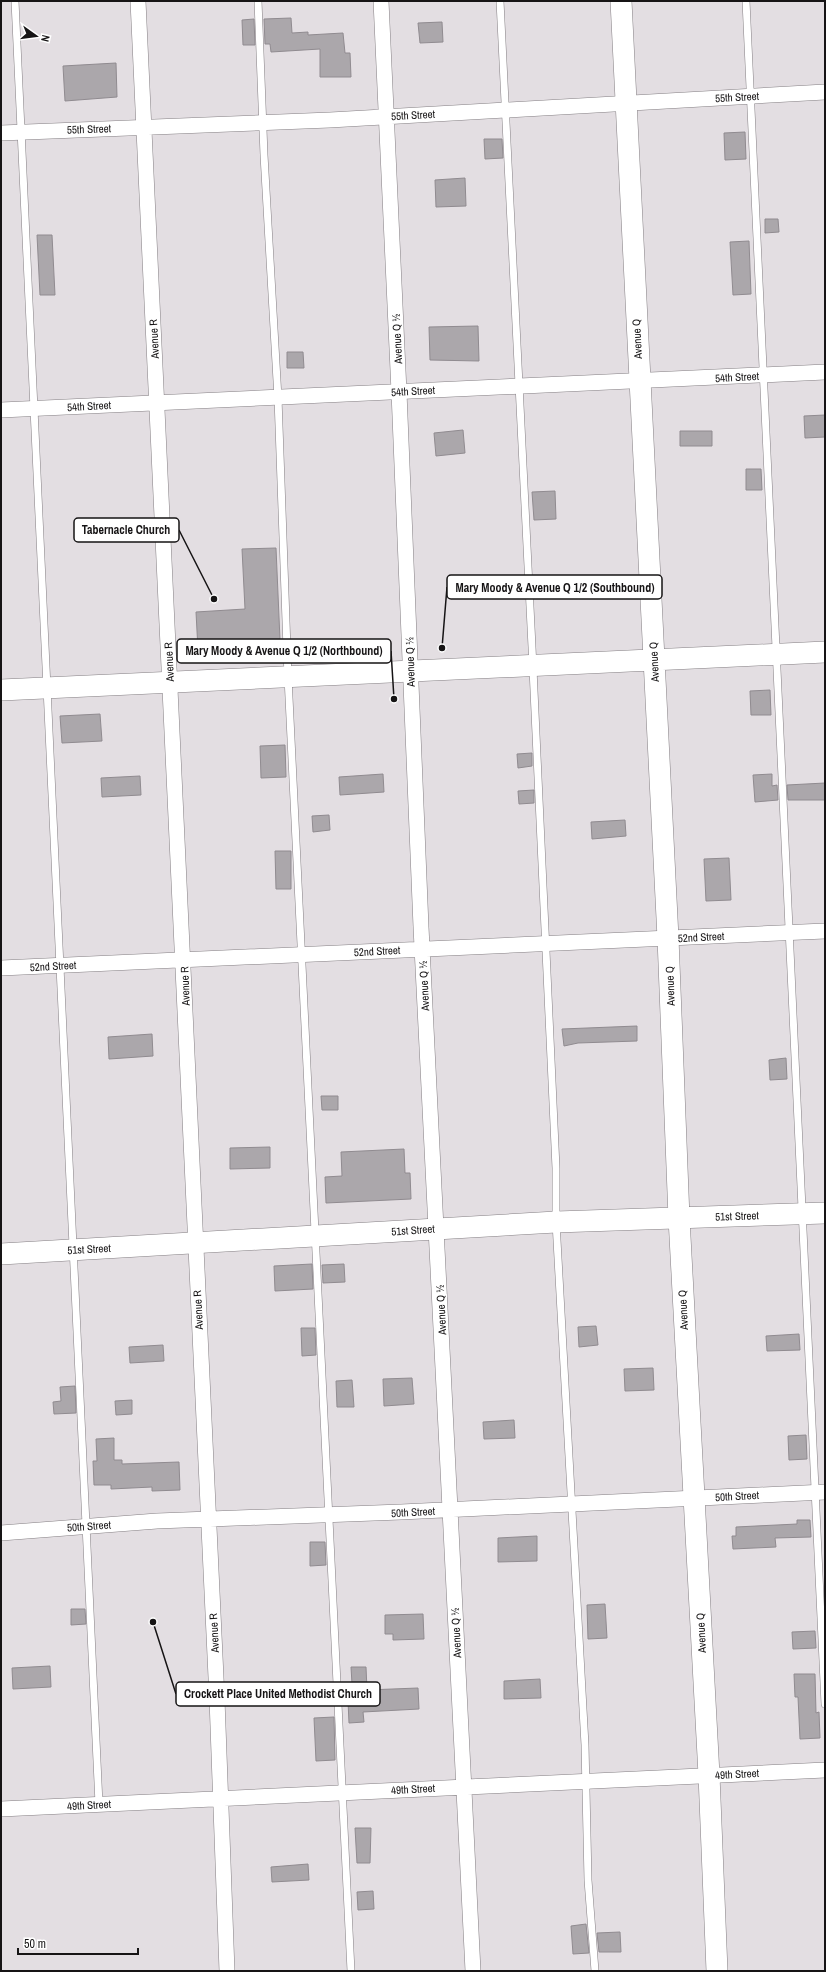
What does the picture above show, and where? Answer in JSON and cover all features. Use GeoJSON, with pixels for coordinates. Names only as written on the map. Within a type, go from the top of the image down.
{"type":"FeatureCollection","features":[{"type":"Feature","properties":{"kind":"street","name":"Avenue R"},"geometry":{"type":"LineString","coordinates":[[138,1],[184,960],[221,1798],[227,1971]]}},
{"type":"Feature","properties":{"kind":"street","name":"Avenue Q ½"},"geometry":{"type":"LineString","coordinates":[[381,1],[422,949],[473,1971]]}},
{"type":"Feature","properties":{"kind":"street","name":"Avenue Q"},"geometry":{"type":"LineString","coordinates":[[621,1],[668,938],[678,1218],[709,1775],[717,1971]]}},
{"type":"Feature","properties":{"kind":"street","name":"55th Street"},"geometry":{"type":"LineString","coordinates":[[1,133],[385,116],[825,92]]}},
{"type":"Feature","properties":{"kind":"street","name":"54th Street"},"geometry":{"type":"LineString","coordinates":[[1,410],[825,372]]}},
{"type":"Feature","properties":{"kind":"street"},"geometry":{"type":"LineString","coordinates":[[1,690],[825,652]]}},
{"type":"Feature","properties":{"kind":"street","name":"52nd Street"},"geometry":{"type":"LineString","coordinates":[[1,968],[825,931]]}},
{"type":"Feature","properties":{"kind":"street","name":"51st Street"},"geometry":{"type":"LineString","coordinates":[[1,1254],[196,1244],[556,1222],[825,1213]]}},
{"type":"Feature","properties":{"kind":"street","name":"50th Street"},"geometry":{"type":"LineString","coordinates":[[1,1532],[86,1526],[820,1492]]}},
{"type":"Feature","properties":{"kind":"street","name":"49th Street"},"geometry":{"type":"LineString","coordinates":[[1,1809],[825,1770]]}},
{"type":"Feature","properties":{"kind":"lane"},"geometry":{"type":"LineString","coordinates":[[15,1],[99,1804]]}},
{"type":"Feature","properties":{"kind":"lane"},"geometry":{"type":"LineString","coordinates":[[258,1],[262,122],[278,398],[288,677],[317,1236],[344,1793],[351,1971]]}},
{"type":"Feature","properties":{"kind":"lane"},"geometry":{"type":"LineString","coordinates":[[500,1],[533,666],[544,944],[556,1168],[556,1222],[572,1503],[586,1781],[588,1880],[594,1971]]}},
{"type":"Feature","properties":{"kind":"lane"},"geometry":{"type":"LineString","coordinates":[[746,1],[802,1214],[820,1492],[825,1704]]}},
{"type":"Feature","properties":{"kind":"building"},"geometry":{"type":"Polygon","coordinates":[[[291,18],[292,33],[308,32],[308,35],[343,33],[345,53],[350,53],[351,77],[320,77],[320,49],[271,52],[270,44],[265,44],[264,19],[291,18]]]}},
{"type":"Feature","properties":{"kind":"building"},"geometry":{"type":"Polygon","coordinates":[[[254,19],[255,45],[243,45],[242,20],[254,19]]]}},
{"type":"Feature","properties":{"kind":"building"},"geometry":{"type":"Polygon","coordinates":[[[442,22],[443,42],[420,43],[418,23],[442,22]]]}},
{"type":"Feature","properties":{"kind":"building"},"geometry":{"type":"Polygon","coordinates":[[[116,63],[117,97],[65,101],[63,66],[116,63]]]}},
{"type":"Feature","properties":{"kind":"building"},"geometry":{"type":"Polygon","coordinates":[[[745,132],[746,159],[725,160],[724,133],[745,132]]]}},
{"type":"Feature","properties":{"kind":"building"},"geometry":{"type":"Polygon","coordinates":[[[484,139],[502,139],[503,158],[485,159],[484,139]]]}},
{"type":"Feature","properties":{"kind":"building"},"geometry":{"type":"Polygon","coordinates":[[[465,178],[466,206],[436,207],[435,180],[465,178]]]}},
{"type":"Feature","properties":{"kind":"building"},"geometry":{"type":"Polygon","coordinates":[[[765,219],[778,219],[779,232],[765,233],[765,219]]]}},
{"type":"Feature","properties":{"kind":"building"},"geometry":{"type":"Polygon","coordinates":[[[37,235],[52,235],[55,295],[40,295],[37,235]]]}},
{"type":"Feature","properties":{"kind":"building"},"geometry":{"type":"Polygon","coordinates":[[[749,241],[751,294],[733,295],[730,242],[749,241]]]}},
{"type":"Feature","properties":{"kind":"building"},"geometry":{"type":"Polygon","coordinates":[[[478,326],[479,361],[430,360],[429,327],[478,326]]]}},
{"type":"Feature","properties":{"kind":"building"},"geometry":{"type":"Polygon","coordinates":[[[287,352],[303,352],[304,368],[287,368],[287,352]]]}},
{"type":"Feature","properties":{"kind":"building"},"geometry":{"type":"Polygon","coordinates":[[[825,415],[825,437],[805,438],[804,416],[825,415]]]}},
{"type":"Feature","properties":{"kind":"building"},"geometry":{"type":"Polygon","coordinates":[[[463,430],[465,453],[436,456],[434,433],[463,430]]]}},
{"type":"Feature","properties":{"kind":"building"},"geometry":{"type":"Polygon","coordinates":[[[680,431],[712,431],[712,446],[680,446],[680,431]]]}},
{"type":"Feature","properties":{"kind":"building"},"geometry":{"type":"Polygon","coordinates":[[[746,469],[761,469],[762,490],[746,490],[746,469]]]}},
{"type":"Feature","properties":{"kind":"building"},"geometry":{"type":"Polygon","coordinates":[[[555,491],[556,519],[534,520],[532,492],[555,491]]]}},
{"type":"Feature","properties":{"kind":"building"},"geometry":{"type":"Polygon","coordinates":[[[276,548],[280,640],[260,641],[260,647],[198,650],[196,612],[245,609],[242,549],[276,548]]]}},
{"type":"Feature","properties":{"kind":"building"},"geometry":{"type":"Polygon","coordinates":[[[770,690],[771,715],[751,715],[750,691],[770,690]]]}},
{"type":"Feature","properties":{"kind":"building"},"geometry":{"type":"Polygon","coordinates":[[[100,714],[102,741],[62,743],[60,716],[100,714]]]}},
{"type":"Feature","properties":{"kind":"building"},"geometry":{"type":"Polygon","coordinates":[[[285,745],[286,777],[261,778],[260,746],[285,745]]]}},
{"type":"Feature","properties":{"kind":"building"},"geometry":{"type":"Polygon","coordinates":[[[532,753],[532,766],[518,768],[517,754],[532,753]]]}},
{"type":"Feature","properties":{"kind":"building"},"geometry":{"type":"Polygon","coordinates":[[[383,774],[384,792],[340,795],[339,777],[383,774]]]}},
{"type":"Feature","properties":{"kind":"building"},"geometry":{"type":"Polygon","coordinates":[[[772,774],[772,786],[777,785],[778,800],[755,802],[753,775],[772,774]]]}},
{"type":"Feature","properties":{"kind":"building"},"geometry":{"type":"Polygon","coordinates":[[[140,776],[141,795],[102,797],[101,778],[140,776]]]}},
{"type":"Feature","properties":{"kind":"building"},"geometry":{"type":"Polygon","coordinates":[[[825,783],[825,800],[788,800],[787,785],[825,783]]]}},
{"type":"Feature","properties":{"kind":"building"},"geometry":{"type":"Polygon","coordinates":[[[534,790],[534,803],[519,804],[518,791],[534,790]]]}},
{"type":"Feature","properties":{"kind":"building"},"geometry":{"type":"Polygon","coordinates":[[[329,815],[330,830],[313,832],[312,816],[329,815]]]}},
{"type":"Feature","properties":{"kind":"building"},"geometry":{"type":"Polygon","coordinates":[[[625,820],[626,836],[592,839],[591,822],[625,820]]]}},
{"type":"Feature","properties":{"kind":"building"},"geometry":{"type":"Polygon","coordinates":[[[275,851],[291,851],[291,889],[276,889],[275,851]]]}},
{"type":"Feature","properties":{"kind":"building"},"geometry":{"type":"Polygon","coordinates":[[[729,858],[731,900],[706,901],[704,859],[729,858]]]}},
{"type":"Feature","properties":{"kind":"building"},"geometry":{"type":"Polygon","coordinates":[[[637,1026],[637,1041],[578,1043],[564,1046],[562,1029],[637,1026]]]}},
{"type":"Feature","properties":{"kind":"building"},"geometry":{"type":"Polygon","coordinates":[[[152,1034],[153,1056],[109,1059],[108,1037],[152,1034]]]}},
{"type":"Feature","properties":{"kind":"building"},"geometry":{"type":"Polygon","coordinates":[[[786,1058],[787,1079],[770,1080],[769,1060],[786,1058]]]}},
{"type":"Feature","properties":{"kind":"building"},"geometry":{"type":"Polygon","coordinates":[[[321,1096],[338,1096],[338,1110],[322,1110],[321,1096]]]}},
{"type":"Feature","properties":{"kind":"building"},"geometry":{"type":"Polygon","coordinates":[[[270,1147],[270,1168],[230,1169],[230,1148],[270,1147]]]}},
{"type":"Feature","properties":{"kind":"building"},"geometry":{"type":"Polygon","coordinates":[[[404,1149],[405,1173],[410,1173],[411,1199],[326,1203],[325,1177],[342,1176],[341,1152],[404,1149]]]}},
{"type":"Feature","properties":{"kind":"building"},"geometry":{"type":"Polygon","coordinates":[[[312,1264],[313,1289],[275,1291],[274,1266],[312,1264]]]}},
{"type":"Feature","properties":{"kind":"building"},"geometry":{"type":"Polygon","coordinates":[[[344,1264],[345,1282],[323,1283],[322,1265],[344,1264]]]}},
{"type":"Feature","properties":{"kind":"building"},"geometry":{"type":"Polygon","coordinates":[[[596,1326],[598,1345],[579,1347],[578,1327],[596,1326]]]}},
{"type":"Feature","properties":{"kind":"building"},"geometry":{"type":"Polygon","coordinates":[[[301,1328],[315,1328],[316,1355],[302,1356],[301,1328]]]}},
{"type":"Feature","properties":{"kind":"building"},"geometry":{"type":"Polygon","coordinates":[[[799,1334],[800,1350],[767,1351],[766,1336],[799,1334]]]}},
{"type":"Feature","properties":{"kind":"building"},"geometry":{"type":"Polygon","coordinates":[[[163,1345],[164,1361],[130,1363],[129,1347],[163,1345]]]}},
{"type":"Feature","properties":{"kind":"building"},"geometry":{"type":"Polygon","coordinates":[[[653,1368],[654,1390],[625,1391],[624,1369],[653,1368]]]}},
{"type":"Feature","properties":{"kind":"building"},"geometry":{"type":"Polygon","coordinates":[[[412,1378],[414,1404],[384,1406],[383,1379],[412,1378]]]}},
{"type":"Feature","properties":{"kind":"building"},"geometry":{"type":"Polygon","coordinates":[[[352,1380],[354,1407],[337,1407],[336,1381],[352,1380]]]}},
{"type":"Feature","properties":{"kind":"building"},"geometry":{"type":"Polygon","coordinates":[[[75,1386],[76,1413],[54,1414],[53,1402],[61,1401],[60,1387],[75,1386]]]}},
{"type":"Feature","properties":{"kind":"building"},"geometry":{"type":"Polygon","coordinates":[[[132,1400],[132,1414],[116,1415],[115,1401],[132,1400]]]}},
{"type":"Feature","properties":{"kind":"building"},"geometry":{"type":"Polygon","coordinates":[[[514,1420],[515,1438],[484,1439],[483,1422],[514,1420]]]}},
{"type":"Feature","properties":{"kind":"building"},"geometry":{"type":"Polygon","coordinates":[[[806,1435],[807,1459],[789,1460],[788,1436],[806,1435]]]}},
{"type":"Feature","properties":{"kind":"building"},"geometry":{"type":"Polygon","coordinates":[[[114,1438],[114,1460],[122,1460],[122,1464],[179,1462],[180,1490],[152,1491],[152,1487],[111,1489],[111,1485],[94,1485],[93,1461],[97,1461],[96,1439],[114,1438]]]}},
{"type":"Feature","properties":{"kind":"building"},"geometry":{"type":"Polygon","coordinates":[[[797,1520],[810,1520],[811,1537],[775,1538],[776,1547],[733,1549],[732,1536],[736,1536],[736,1527],[797,1524],[797,1520]]]}},
{"type":"Feature","properties":{"kind":"building"},"geometry":{"type":"Polygon","coordinates":[[[537,1536],[537,1561],[498,1562],[498,1538],[537,1536]]]}},
{"type":"Feature","properties":{"kind":"building"},"geometry":{"type":"Polygon","coordinates":[[[310,1542],[325,1542],[326,1565],[310,1566],[310,1542]]]}},
{"type":"Feature","properties":{"kind":"building"},"geometry":{"type":"Polygon","coordinates":[[[605,1604],[607,1638],[588,1639],[587,1605],[605,1604]]]}},
{"type":"Feature","properties":{"kind":"building"},"geometry":{"type":"Polygon","coordinates":[[[71,1609],[85,1609],[86,1624],[71,1625],[71,1609]]]}},
{"type":"Feature","properties":{"kind":"building"},"geometry":{"type":"Polygon","coordinates":[[[423,1614],[424,1639],[393,1640],[393,1634],[385,1634],[385,1615],[423,1614]]]}},
{"type":"Feature","properties":{"kind":"building"},"geometry":{"type":"Polygon","coordinates":[[[815,1631],[816,1648],[793,1649],[792,1632],[815,1631]]]}},
{"type":"Feature","properties":{"kind":"building"},"geometry":{"type":"Polygon","coordinates":[[[50,1666],[51,1687],[13,1689],[12,1668],[50,1666]]]}},
{"type":"Feature","properties":{"kind":"building"},"geometry":{"type":"Polygon","coordinates":[[[351,1667],[366,1667],[367,1690],[418,1688],[419,1709],[363,1712],[364,1722],[349,1723],[348,1701],[353,1701],[351,1667]]]}},
{"type":"Feature","properties":{"kind":"building"},"geometry":{"type":"Polygon","coordinates":[[[794,1674],[815,1674],[816,1713],[819,1712],[820,1738],[800,1739],[798,1697],[795,1697],[794,1674]]]}},
{"type":"Feature","properties":{"kind":"building"},"geometry":{"type":"Polygon","coordinates":[[[540,1679],[541,1698],[504,1699],[504,1681],[540,1679]]]}},
{"type":"Feature","properties":{"kind":"building"},"geometry":{"type":"Polygon","coordinates":[[[334,1717],[335,1760],[316,1761],[314,1718],[334,1717]]]}},
{"type":"Feature","properties":{"kind":"building"},"geometry":{"type":"Polygon","coordinates":[[[355,1828],[371,1828],[370,1863],[357,1863],[355,1828]]]}},
{"type":"Feature","properties":{"kind":"building"},"geometry":{"type":"Polygon","coordinates":[[[308,1864],[309,1880],[272,1882],[271,1867],[308,1864]]]}},
{"type":"Feature","properties":{"kind":"building"},"geometry":{"type":"Polygon","coordinates":[[[373,1891],[374,1909],[358,1910],[357,1892],[373,1891]]]}},
{"type":"Feature","properties":{"kind":"building"},"geometry":{"type":"Polygon","coordinates":[[[586,1924],[589,1953],[573,1954],[571,1926],[586,1924]]]}},
{"type":"Feature","properties":{"kind":"building"},"geometry":{"type":"Polygon","coordinates":[[[620,1932],[621,1952],[599,1952],[597,1933],[620,1932]]]}},
{"type":"Feature","properties":{"kind":"place","name":"Tabernacle Church"},"geometry":{"type":"Point","coordinates":[214,599]}},
{"type":"Feature","properties":{"kind":"place","name":"Mary Moody & Avenue Q 1/2 (Southbound)"},"geometry":{"type":"Point","coordinates":[442,648]}},
{"type":"Feature","properties":{"kind":"place","name":"Mary Moody & Avenue Q 1/2 (Northbound)"},"geometry":{"type":"Point","coordinates":[394,699]}},
{"type":"Feature","properties":{"kind":"place","name":"Crockett Place United Methodist Church"},"geometry":{"type":"Point","coordinates":[153,1622]}}]}
